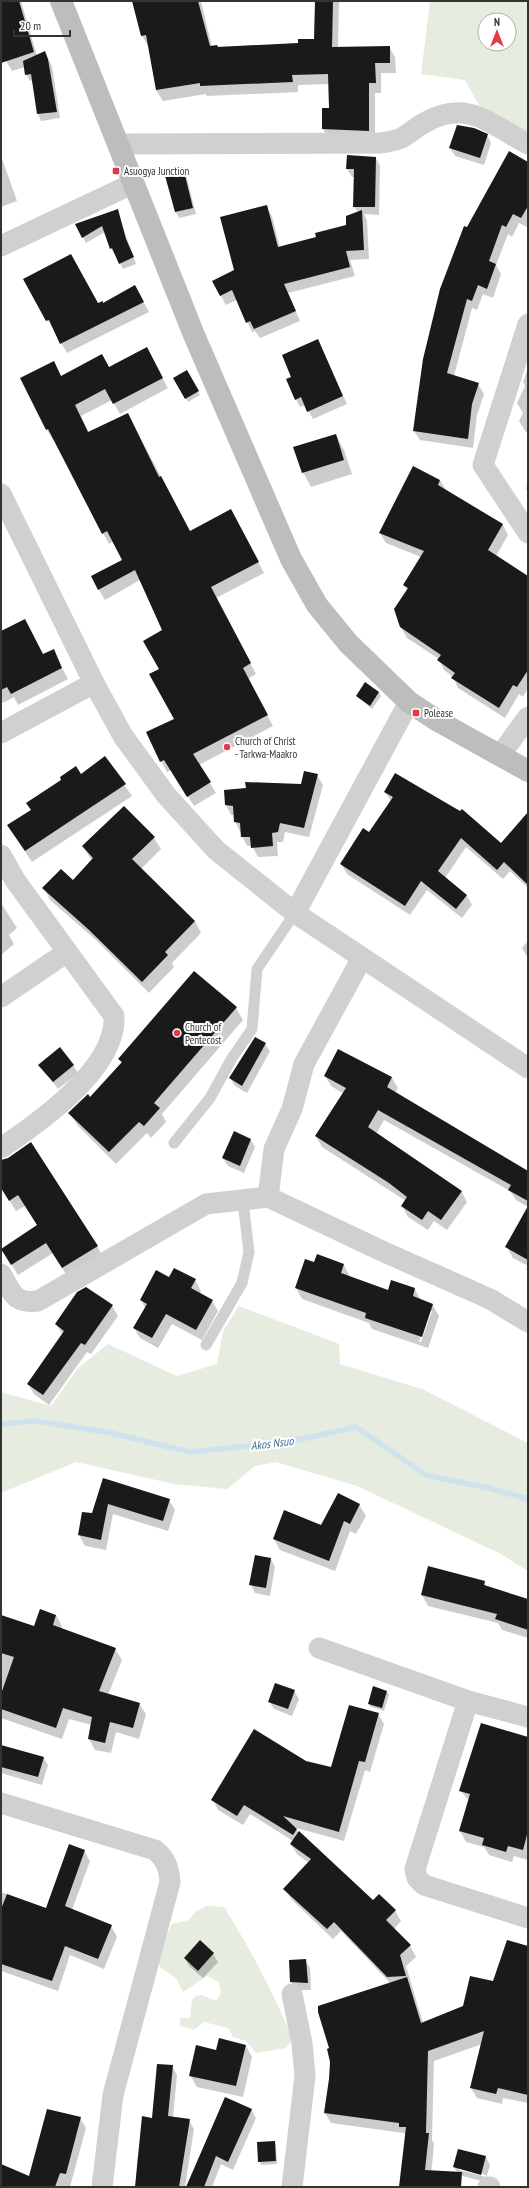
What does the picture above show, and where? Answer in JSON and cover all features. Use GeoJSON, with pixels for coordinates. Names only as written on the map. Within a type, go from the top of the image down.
{"type":"FeatureCollection","features":[{"type":"Feature","properties":{"kind":"street"},"geometry":{"type":"LineString","coordinates":[[62,1],[194,335],[291,559],[321,611],[348,643],[409,702],[438,721],[501,754],[528,771]]}},
{"type":"Feature","properties":{"kind":"street"},"geometry":{"type":"LineString","coordinates":[[118,144],[387,142],[395,141],[409,135],[423,124],[446,113],[461,111],[475,115],[528,144]]}},
{"type":"Feature","properties":{"kind":"street"},"geometry":{"type":"LineString","coordinates":[[1,246],[134,183]]}},
{"type":"Feature","properties":{"kind":"street"},"geometry":{"type":"LineString","coordinates":[[528,324],[482,465],[528,533]]}},
{"type":"Feature","properties":{"kind":"street"},"geometry":{"type":"LineString","coordinates":[[1,494],[94,683],[123,736],[166,795],[216,850],[295,913],[528,1068]]}},
{"type":"Feature","properties":{"kind":"street"},"geometry":{"type":"LineString","coordinates":[[1,733],[94,683]]}},
{"type":"Feature","properties":{"kind":"street"},"geometry":{"type":"LineString","coordinates":[[295,913],[409,702]]}},
{"type":"Feature","properties":{"kind":"street"},"geometry":{"type":"LineString","coordinates":[[501,754],[528,717]]}},
{"type":"Feature","properties":{"kind":"street"},"geometry":{"type":"LineString","coordinates":[[1,855],[16,880],[114,1016],[115,1027],[99,1063],[85,1081],[27,1131],[1,1148]]}},
{"type":"Feature","properties":{"kind":"street"},"geometry":{"type":"LineString","coordinates":[[1,997],[67,952]]}},
{"type":"Feature","properties":{"kind":"street"},"geometry":{"type":"LineString","coordinates":[[268,1197],[274,1149],[292,1109],[304,1064],[362,958]]}},
{"type":"Feature","properties":{"kind":"street"},"geometry":{"type":"LineString","coordinates":[[1,1274],[15,1297],[25,1303],[38,1301],[206,1204],[243,1202],[268,1197],[382,1251],[490,1299],[528,1322]]}},
{"type":"Feature","properties":{"kind":"street"},"geometry":{"type":"LineString","coordinates":[[319,1648],[468,1701],[528,1717]]}},
{"type":"Feature","properties":{"kind":"street"},"geometry":{"type":"LineString","coordinates":[[468,1701],[415,1869],[417,1878],[424,1884],[528,1918]]}},
{"type":"Feature","properties":{"kind":"street"},"geometry":{"type":"LineString","coordinates":[[1,1804],[155,1850],[164,1857],[169,1872],[170,1882],[113,2095],[102,2187]]}},
{"type":"Feature","properties":{"kind":"street"},"geometry":{"type":"LineString","coordinates":[[292,1994],[302,2043],[305,2076],[292,2187]]}},
{"type":"Feature","properties":{"kind":"lane"},"geometry":{"type":"LineString","coordinates":[[174,1143],[210,1098],[232,1058],[252,1029],[257,969],[295,913]]}},
{"type":"Feature","properties":{"kind":"lane"},"geometry":{"type":"LineString","coordinates":[[206,1345],[242,1283],[250,1252],[243,1202]]}},
{"type":"Feature","properties":{"kind":"shaded area"},"geometry":{"type":"Polygon","coordinates":[[[430,1],[522,1],[528,4],[528,139],[479,105],[465,80],[421,74],[430,1]]]}},
{"type":"Feature","properties":{"kind":"shaded area"},"geometry":{"type":"Polygon","coordinates":[[[239,1306],[339,1344],[340,1364],[422,1389],[528,1443],[528,1571],[501,1554],[357,1486],[276,1462],[255,1466],[227,1489],[174,1484],[76,1462],[1,1493],[1,1392],[51,1406],[78,1368],[108,1344],[177,1376],[217,1364],[223,1331],[239,1306]]]}},
{"type":"Feature","properties":{"kind":"shaded area"},"geometry":{"type":"Polygon","coordinates":[[[207,1906],[224,1907],[234,1923],[278,2005],[293,2039],[286,2048],[256,2053],[246,2041],[233,2037],[228,2028],[204,2022],[194,2030],[180,2026],[180,2018],[190,2018],[192,2000],[196,1996],[201,1995],[216,2001],[221,1993],[219,1982],[207,1976],[183,1992],[176,1978],[161,1968],[156,1958],[172,1924],[189,1920],[195,1912],[207,1906]]]}},
{"type":"Feature","properties":{"kind":"building"},"geometry":{"type":"Polygon","coordinates":[[[1,1],[19,1],[34,52],[1,63],[1,1]]]}},
{"type":"Feature","properties":{"kind":"building"},"geometry":{"type":"Polygon","coordinates":[[[132,1],[198,1],[210,46],[217,45],[218,47],[298,43],[298,39],[314,39],[315,1],[333,1],[332,47],[390,46],[390,63],[375,63],[376,83],[369,83],[369,131],[322,129],[322,108],[329,108],[328,74],[292,75],[293,82],[200,86],[200,83],[156,90],[146,35],[141,36],[132,1]]]}},
{"type":"Feature","properties":{"kind":"building"},"geometry":{"type":"Polygon","coordinates":[[[45,51],[48,59],[57,112],[37,114],[31,74],[25,75],[23,61],[45,51]]]}},
{"type":"Feature","properties":{"kind":"building"},"geometry":{"type":"Polygon","coordinates":[[[457,125],[474,128],[488,134],[480,158],[449,148],[457,125]]]}},
{"type":"Feature","properties":{"kind":"building"},"geometry":{"type":"Polygon","coordinates":[[[509,151],[528,162],[528,206],[521,218],[513,214],[506,227],[502,225],[489,261],[496,264],[487,289],[478,285],[472,301],[467,299],[447,373],[479,383],[472,404],[468,439],[413,431],[423,359],[440,289],[464,226],[467,227],[509,151]]]}},
{"type":"Feature","properties":{"kind":"building"},"geometry":{"type":"Polygon","coordinates":[[[347,155],[376,157],[375,207],[353,207],[354,169],[346,169],[347,155]]]}},
{"type":"Feature","properties":{"kind":"building"},"geometry":{"type":"Polygon","coordinates":[[[183,167],[193,208],[175,212],[164,172],[183,167]]]}},
{"type":"Feature","properties":{"kind":"building"},"geometry":{"type":"Polygon","coordinates":[[[267,205],[278,247],[316,237],[315,233],[346,225],[346,216],[362,210],[364,250],[346,251],[350,267],[284,284],[296,311],[254,329],[250,321],[246,323],[232,290],[220,296],[212,281],[234,270],[220,217],[267,205]]]}},
{"type":"Feature","properties":{"kind":"building"},"geometry":{"type":"Polygon","coordinates":[[[118,209],[126,239],[134,257],[119,264],[112,248],[110,249],[102,226],[82,238],[75,224],[118,209]]]}},
{"type":"Feature","properties":{"kind":"building"},"geometry":{"type":"Polygon","coordinates":[[[71,254],[98,303],[103,301],[103,303],[135,285],[144,302],[60,344],[49,320],[46,321],[23,279],[71,254]]]}},
{"type":"Feature","properties":{"kind":"building"},"geometry":{"type":"Polygon","coordinates":[[[318,339],[343,396],[307,412],[301,397],[295,400],[286,379],[291,377],[282,355],[318,339]]]}},
{"type":"Feature","properties":{"kind":"building"},"geometry":{"type":"Polygon","coordinates":[[[147,347],[163,378],[113,404],[105,389],[75,405],[88,432],[128,413],[159,477],[161,476],[190,531],[231,509],[259,562],[211,587],[251,663],[243,668],[268,715],[193,754],[211,782],[187,797],[164,760],[160,762],[146,732],[174,719],[149,674],[159,669],[143,641],[162,630],[135,570],[98,590],[91,576],[122,560],[107,531],[102,534],[20,378],[54,361],[61,376],[102,354],[109,367],[147,347]]]}},
{"type":"Feature","properties":{"kind":"building"},"geometry":{"type":"Polygon","coordinates":[[[187,370],[199,391],[185,399],[173,378],[187,370]]]}},
{"type":"Feature","properties":{"kind":"building"},"geometry":{"type":"Polygon","coordinates":[[[336,434],[344,460],[302,473],[293,447],[336,434]]]}},
{"type":"Feature","properties":{"kind":"building"},"geometry":{"type":"Polygon","coordinates":[[[413,466],[440,480],[438,485],[503,524],[488,550],[528,576],[528,670],[517,687],[513,685],[499,708],[451,678],[455,673],[437,660],[441,655],[400,627],[394,609],[408,588],[403,585],[424,551],[379,533],[413,466]]]}},
{"type":"Feature","properties":{"kind":"building"},"geometry":{"type":"Polygon","coordinates":[[[25,619],[43,654],[54,649],[62,668],[11,694],[7,687],[1,690],[1,631],[25,619]]]}},
{"type":"Feature","properties":{"kind":"building"},"geometry":{"type":"Polygon","coordinates":[[[365,682],[379,692],[370,706],[356,696],[365,682]]]}},
{"type":"Feature","properties":{"kind":"building"},"geometry":{"type":"Polygon","coordinates":[[[105,756],[126,784],[25,851],[7,825],[31,810],[26,803],[61,780],[60,777],[76,766],[81,774],[105,756]]]}},
{"type":"Feature","properties":{"kind":"building"},"geometry":{"type":"Polygon","coordinates":[[[304,771],[318,774],[304,828],[280,823],[278,832],[272,833],[273,846],[251,848],[250,837],[241,837],[240,823],[234,822],[233,806],[225,805],[224,790],[246,788],[245,782],[301,784],[304,771]]]}},
{"type":"Feature","properties":{"kind":"building"},"geometry":{"type":"Polygon","coordinates":[[[395,773],[460,811],[462,809],[501,843],[528,812],[528,885],[504,862],[497,870],[461,838],[438,871],[467,895],[456,909],[421,881],[405,906],[340,864],[363,828],[369,832],[393,797],[384,792],[395,773]]]}},
{"type":"Feature","properties":{"kind":"building"},"geometry":{"type":"Polygon","coordinates":[[[124,806],[155,837],[132,859],[195,921],[165,952],[168,955],[142,982],[88,929],[42,888],[61,869],[73,880],[93,858],[82,846],[124,806]]]}},
{"type":"Feature","properties":{"kind":"building","name":"Church of Pentecost"},"geometry":{"type":"Polygon","coordinates":[[[194,971],[237,1007],[154,1103],[160,1108],[144,1126],[139,1122],[109,1152],[68,1113],[88,1094],[90,1097],[122,1062],[118,1059],[194,971]]]}},
{"type":"Feature","properties":{"kind":"building"},"geometry":{"type":"Polygon","coordinates":[[[255,1037],[266,1043],[242,1086],[229,1078],[255,1037]]]}},
{"type":"Feature","properties":{"kind":"building"},"geometry":{"type":"Polygon","coordinates":[[[60,1047],[74,1065],[53,1082],[38,1065],[60,1047]]]}},
{"type":"Feature","properties":{"kind":"building"},"geometry":{"type":"Polygon","coordinates":[[[338,1049],[392,1077],[387,1087],[528,1171],[528,1201],[508,1190],[511,1185],[378,1110],[368,1127],[462,1191],[441,1220],[428,1211],[422,1220],[401,1206],[407,1197],[389,1183],[315,1136],[346,1088],[324,1076],[338,1049]]]}},
{"type":"Feature","properties":{"kind":"building"},"geometry":{"type":"Polygon","coordinates":[[[234,1131],[251,1139],[240,1166],[222,1158],[234,1131]]]}},
{"type":"Feature","properties":{"kind":"building"},"geometry":{"type":"Polygon","coordinates":[[[31,1142],[98,1246],[62,1268],[46,1243],[11,1265],[1,1249],[37,1225],[18,1195],[9,1201],[1,1188],[1,1160],[8,1158],[31,1142]]]}},
{"type":"Feature","properties":{"kind":"building"},"geometry":{"type":"Polygon","coordinates":[[[528,1206],[528,1260],[505,1247],[528,1206]]]}},
{"type":"Feature","properties":{"kind":"building"},"geometry":{"type":"Polygon","coordinates":[[[317,1254],[344,1264],[341,1273],[388,1290],[391,1280],[415,1288],[413,1296],[433,1304],[422,1337],[365,1318],[366,1313],[295,1288],[305,1259],[314,1262],[317,1254]]]}},
{"type":"Feature","properties":{"kind":"building"},"geometry":{"type":"Polygon","coordinates":[[[174,1268],[196,1279],[191,1288],[213,1300],[196,1330],[166,1314],[152,1338],[133,1328],[147,1304],[140,1300],[156,1270],[169,1277],[174,1268]]]}},
{"type":"Feature","properties":{"kind":"building"},"geometry":{"type":"Polygon","coordinates":[[[86,1287],[113,1305],[85,1345],[81,1343],[43,1395],[27,1384],[64,1331],[55,1324],[77,1292],[86,1287]]]}},
{"type":"Feature","properties":{"kind":"building"},"geometry":{"type":"Polygon","coordinates":[[[103,1478],[170,1499],[163,1521],[108,1504],[101,1540],[78,1535],[82,1512],[92,1513],[103,1478]]]}},
{"type":"Feature","properties":{"kind":"building"},"geometry":{"type":"Polygon","coordinates":[[[338,1493],[360,1504],[350,1524],[344,1521],[329,1561],[273,1539],[284,1510],[321,1525],[338,1493]]]}},
{"type":"Feature","properties":{"kind":"building"},"geometry":{"type":"Polygon","coordinates":[[[255,1555],[271,1558],[266,1588],[249,1585],[255,1555]]]}},
{"type":"Feature","properties":{"kind":"building"},"geometry":{"type":"Polygon","coordinates":[[[428,1566],[485,1581],[484,1585],[528,1599],[528,1630],[495,1619],[497,1614],[421,1595],[428,1566]]]}},
{"type":"Feature","properties":{"kind":"building"},"geometry":{"type":"Polygon","coordinates":[[[40,1609],[56,1615],[53,1625],[116,1648],[99,1691],[140,1703],[133,1728],[110,1722],[105,1743],[88,1739],[92,1717],[63,1708],[56,1728],[1,1709],[1,1694],[14,1657],[1,1653],[1,1615],[34,1626],[40,1609]]]}},
{"type":"Feature","properties":{"kind":"building"},"geometry":{"type":"Polygon","coordinates":[[[275,1683],[295,1690],[288,1709],[268,1702],[275,1683]]]}},
{"type":"Feature","properties":{"kind":"building"},"geometry":{"type":"Polygon","coordinates":[[[373,1686],[387,1691],[382,1708],[368,1704],[373,1686]]]}},
{"type":"Feature","properties":{"kind":"building"},"geometry":{"type":"Polygon","coordinates":[[[349,1705],[379,1713],[365,1762],[359,1761],[339,1832],[283,1816],[297,1829],[293,1835],[244,1805],[237,1816],[211,1800],[254,1729],[306,1761],[331,1767],[349,1705]]]}},
{"type":"Feature","properties":{"kind":"building"},"geometry":{"type":"Polygon","coordinates":[[[481,1723],[528,1737],[528,1831],[523,1850],[508,1846],[506,1852],[482,1845],[484,1838],[459,1831],[470,1794],[459,1791],[481,1723]]]}},
{"type":"Feature","properties":{"kind":"building"},"geometry":{"type":"Polygon","coordinates":[[[1,1745],[44,1757],[38,1777],[1,1767],[1,1745]]]}},
{"type":"Feature","properties":{"kind":"building"},"geometry":{"type":"Polygon","coordinates":[[[299,1831],[373,1900],[379,1894],[396,1910],[386,1920],[411,1945],[400,1955],[406,1976],[387,1977],[334,1922],[327,1929],[283,1889],[311,1859],[290,1844],[299,1831]]]}},
{"type":"Feature","properties":{"kind":"building"},"geometry":{"type":"Polygon","coordinates":[[[69,1844],[85,1850],[65,1906],[112,1925],[98,1959],[65,1946],[52,1981],[1,1964],[1,1909],[7,1894],[46,1908],[69,1844]]]}},
{"type":"Feature","properties":{"kind":"building"},"geometry":{"type":"Polygon","coordinates":[[[200,1940],[214,1953],[198,1971],[184,1958],[200,1940]]]}},
{"type":"Feature","properties":{"kind":"building"},"geometry":{"type":"Polygon","coordinates":[[[507,1940],[528,1946],[528,2095],[498,2088],[496,2094],[470,2088],[484,2031],[428,2051],[426,2133],[429,2133],[425,2170],[462,2172],[461,2187],[399,2187],[406,2127],[399,2127],[399,2123],[324,2113],[330,2062],[327,2049],[329,2048],[318,2012],[318,2006],[407,1977],[421,2023],[463,2006],[470,1976],[493,1981],[507,1940]]]}},
{"type":"Feature","properties":{"kind":"building"},"geometry":{"type":"Polygon","coordinates":[[[306,1959],[308,1983],[290,1982],[289,1960],[306,1959]]]}},
{"type":"Feature","properties":{"kind":"building"},"geometry":{"type":"Polygon","coordinates":[[[219,2038],[246,2045],[236,2086],[189,2076],[196,2045],[216,2050],[219,2038]]]}},
{"type":"Feature","properties":{"kind":"building"},"geometry":{"type":"Polygon","coordinates":[[[157,2064],[173,2065],[168,2116],[190,2119],[179,2187],[135,2187],[142,2116],[152,2118],[157,2064]]]}},
{"type":"Feature","properties":{"kind":"building"},"geometry":{"type":"Polygon","coordinates":[[[225,2097],[252,2109],[228,2162],[216,2156],[204,2187],[186,2187],[225,2097]]]}},
{"type":"Feature","properties":{"kind":"building"},"geometry":{"type":"Polygon","coordinates":[[[47,2109],[81,2117],[66,2174],[60,2173],[55,2187],[1,2187],[1,2164],[29,2176],[47,2109]]]}},
{"type":"Feature","properties":{"kind":"building"},"geometry":{"type":"Polygon","coordinates":[[[275,2141],[276,2161],[258,2162],[257,2142],[275,2141]]]}},
{"type":"Feature","properties":{"kind":"building"},"geometry":{"type":"Polygon","coordinates":[[[458,2149],[486,2156],[481,2175],[453,2167],[458,2149]]]}},
{"type":"Feature","properties":{"kind":"waterway","name":"Akos Nsuo"},"geometry":{"type":"LineString","coordinates":[[1,1424],[35,1421],[107,1432],[190,1452],[288,1442],[356,1427],[426,1475],[488,1488],[528,1499]]}},
{"type":"Feature","properties":{"kind":"place","name":"Asuogya Junction"},"geometry":{"type":"Point","coordinates":[116,171]}},
{"type":"Feature","properties":{"kind":"place","name":"Polease"},"geometry":{"type":"Point","coordinates":[416,713]}},
{"type":"Feature","properties":{"kind":"place","name":"Church of Christ - Tarkwa-Maakro"},"geometry":{"type":"Point","coordinates":[227,747]}},
{"type":"Feature","properties":{"kind":"place","name":"Church of Pentecost"},"geometry":{"type":"Point","coordinates":[177,1033]}}]}
